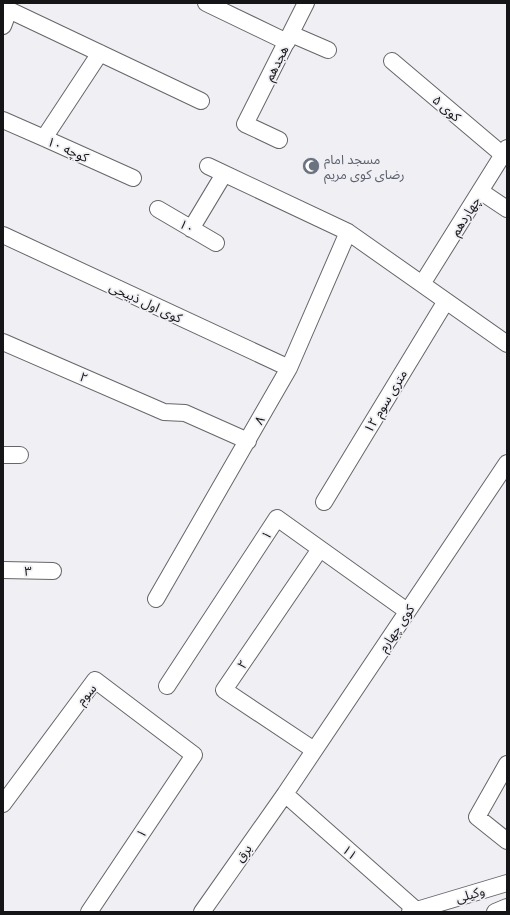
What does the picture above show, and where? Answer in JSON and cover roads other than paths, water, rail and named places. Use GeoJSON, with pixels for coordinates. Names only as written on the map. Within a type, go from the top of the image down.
{"type":"FeatureCollection","features":[{"type":"Feature","properties":{"kind":"street"},"geometry":{"type":"LineString","coordinates":[[206,3],[289,38],[328,50]]}},
{"type":"Feature","properties":{"kind":"street","name":"هجدهم"},"geometry":{"type":"LineString","coordinates":[[279,140],[245,124],[306,3]]}},
{"type":"Feature","properties":{"kind":"street"},"geometry":{"type":"LineString","coordinates":[[3,26],[9,10],[201,101]]}},
{"type":"Feature","properties":{"kind":"street"},"geometry":{"type":"LineString","coordinates":[[44,138],[100,53]]}},
{"type":"Feature","properties":{"kind":"street","name":"کوی ۵"},"geometry":{"type":"LineString","coordinates":[[392,61],[505,152]]}},
{"type":"Feature","properties":{"kind":"street","name":"کوچه ۱۰"},"geometry":{"type":"LineString","coordinates":[[3,120],[133,178]]}},
{"type":"Feature","properties":{"kind":"street","name":"چهاردهم"},"geometry":{"type":"LineString","coordinates":[[422,284],[505,152]]}},
{"type":"Feature","properties":{"kind":"street"},"geometry":{"type":"LineString","coordinates":[[208,166],[348,232],[507,344]]}},
{"type":"Feature","properties":{"kind":"street"},"geometry":{"type":"LineString","coordinates":[[191,229],[224,174]]}},
{"type":"Feature","properties":{"kind":"street"},"geometry":{"type":"LineString","coordinates":[[480,191],[507,209]]}},
{"type":"Feature","properties":{"kind":"street","name":"۱۰"},"geometry":{"type":"LineString","coordinates":[[158,209],[216,243]]}},
{"type":"Feature","properties":{"kind":"street","name":"۸"},"geometry":{"type":"LineString","coordinates":[[156,600],[290,368],[348,232]]}},
{"type":"Feature","properties":{"kind":"street","name":"کوی اول ذبیحی"},"geometry":{"type":"LineString","coordinates":[[3,235],[290,368]]}},
{"type":"Feature","properties":{"kind":"street","name":"۱۲ متری سوم"},"geometry":{"type":"LineString","coordinates":[[324,502],[446,300]]}},
{"type":"Feature","properties":{"kind":"street","name":"۲"},"geometry":{"type":"LineString","coordinates":[[3,342],[164,412],[185,413],[248,440]]}},
{"type":"Feature","properties":{"kind":"street"},"geometry":{"type":"LineString","coordinates":[[3,455],[20,456]]}},
{"type":"Feature","properties":{"kind":"street","name":"کوی چهارم"},"geometry":{"type":"LineString","coordinates":[[285,794],[507,462]]}},
{"type":"Feature","properties":{"kind":"street","name":"۱"},"geometry":{"type":"LineString","coordinates":[[167,686],[277,518],[407,611]]}},
{"type":"Feature","properties":{"kind":"street","name":"۲"},"geometry":{"type":"LineString","coordinates":[[314,750],[224,690],[320,549]]}},
{"type":"Feature","properties":{"kind":"street","name":"۳"},"geometry":{"type":"LineString","coordinates":[[3,570],[53,571]]}},
{"type":"Feature","properties":{"kind":"street","name":"سوم"},"geometry":{"type":"LineString","coordinates":[[3,804],[95,680],[194,755]]}},
{"type":"Feature","properties":{"kind":"street","name":"۱"},"geometry":{"type":"LineString","coordinates":[[89,912],[194,755]]}},
{"type":"Feature","properties":{"kind":"street"},"geometry":{"type":"LineString","coordinates":[[507,764],[477,817],[507,841]]}},
{"type":"Feature","properties":{"kind":"street","name":"۱۱"},"geometry":{"type":"LineString","coordinates":[[285,794],[413,911]]}},
{"type":"Feature","properties":{"kind":"street","name":"برق"},"geometry":{"type":"LineString","coordinates":[[202,912],[285,794]]}},
{"type":"Feature","properties":{"kind":"street","name":"وکیلی"},"geometry":{"type":"LineString","coordinates":[[413,911],[507,883]]}},
{"type":"Feature","properties":{"kind":"street","name":"وکیلی"},"geometry":{"type":"LineString","coordinates":[[495,912],[507,907]]}},
{"type":"Feature","properties":{"kind":"place","name":"مسجد امام رضای کوی مریم"},"geometry":{"type":"Point","coordinates":[311,166]}}]}
